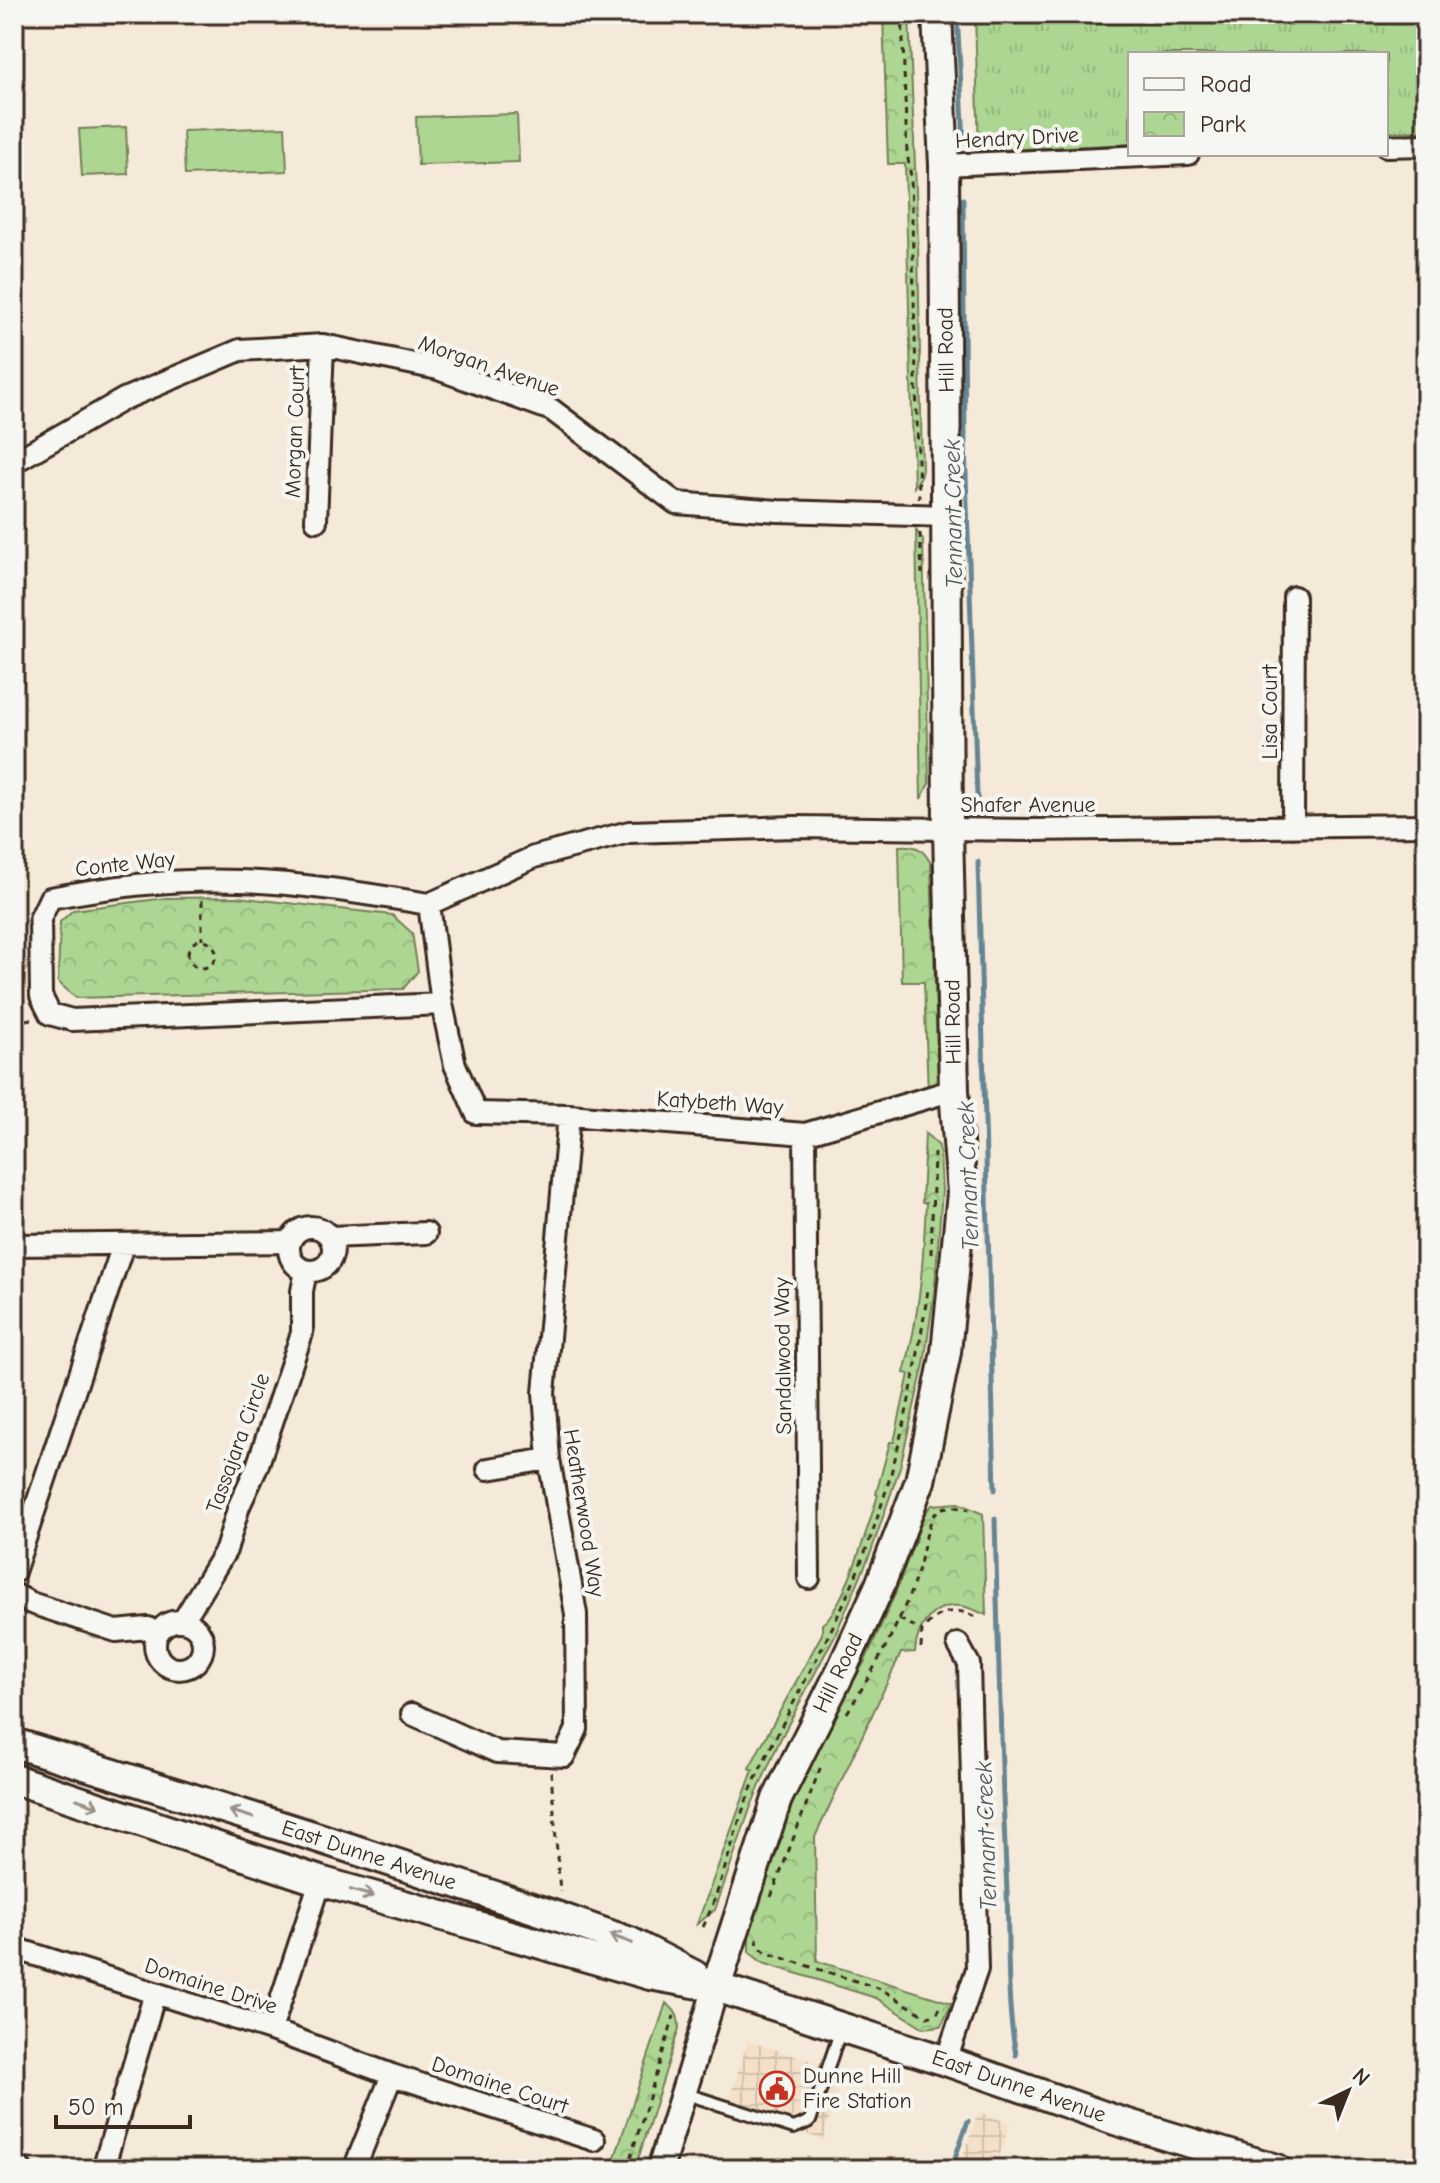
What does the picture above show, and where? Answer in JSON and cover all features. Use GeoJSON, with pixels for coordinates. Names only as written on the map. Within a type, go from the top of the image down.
{"type":"FeatureCollection","features":[{"type":"Feature","properties":{"kind":"main road","name":"Hill Road"},"geometry":{"type":"LineString","coordinates":[[716,1987],[777,1799],[861,1627],[920,1481],[946,1352],[962,1193],[954,1090],[948,829],[944,165],[937,14]]}},
{"type":"Feature","properties":{"kind":"main road","name":"East Dunne Avenue"},"geometry":{"type":"LineString","coordinates":[[14,1743],[556,1916],[630,1942],[716,1987]]}},
{"type":"Feature","properties":{"kind":"main road","name":"East Dunne Avenue"},"geometry":{"type":"LineString","coordinates":[[14,1779],[320,1881],[650,1975],[716,1987],[946,2061],[1115,2120],[1277,2169]]}},
{"type":"Feature","properties":{"kind":"street"},"geometry":{"type":"LineString","coordinates":[[1388,146],[1426,145]]}},
{"type":"Feature","properties":{"kind":"street","name":"Hendry Drive"},"geometry":{"type":"LineString","coordinates":[[944,165],[1144,156]]}},
{"type":"Feature","properties":{"kind":"street","name":"Morgan Avenue"},"geometry":{"type":"LineString","coordinates":[[14,462],[124,399],[240,350],[323,345],[438,369],[552,410],[676,503],[778,511],[948,516]]}},
{"type":"Feature","properties":{"kind":"street","name":"Morgan Court"},"geometry":{"type":"LineString","coordinates":[[316,521],[323,345]]}},
{"type":"Feature","properties":{"kind":"street","name":"Lisa Court"},"geometry":{"type":"LineString","coordinates":[[1293,827],[1294,597]]}},
{"type":"Feature","properties":{"kind":"street","name":"Shafer Avenue"},"geometry":{"type":"LineString","coordinates":[[429,904],[534,857],[629,832],[795,827],[948,829],[1426,825]]}},
{"type":"Feature","properties":{"kind":"street","name":"Conte Way"},"geometry":{"type":"LineString","coordinates":[[429,904],[352,892],[239,881],[138,884],[50,898],[40,919],[41,996],[50,1014],[72,1020],[442,1004]]}},
{"type":"Feature","properties":{"kind":"street"},"geometry":{"type":"LineString","coordinates":[[429,904],[442,1004]]}},
{"type":"Feature","properties":{"kind":"street","name":"Katybeth Way"},"geometry":{"type":"LineString","coordinates":[[442,1004],[455,1065],[476,1113],[569,1115],[805,1134],[954,1090]]}},
{"type":"Feature","properties":{"kind":"street","name":"Heatherwood Way"},"geometry":{"type":"LineString","coordinates":[[564,1756],[577,1729],[576,1614],[549,1459],[544,1393],[569,1115]]}},
{"type":"Feature","properties":{"kind":"street","name":"Sandalwood Way"},"geometry":{"type":"LineString","coordinates":[[805,1134],[809,1578]]}},
{"type":"Feature","properties":{"kind":"street"},"geometry":{"type":"LineString","coordinates":[[310,1227],[324,1231],[330,1237],[333,1252],[329,1262],[316,1271],[299,1268],[290,1256],[290,1242],[294,1235],[310,1227]]}},
{"type":"Feature","properties":{"kind":"street"},"geometry":{"type":"LineString","coordinates":[[330,1237],[426,1233]]}},
{"type":"Feature","properties":{"kind":"street"},"geometry":{"type":"LineString","coordinates":[[14,1245],[290,1242]]}},
{"type":"Feature","properties":{"kind":"street"},"geometry":{"type":"LineString","coordinates":[[14,1572],[123,1245]]}},
{"type":"Feature","properties":{"kind":"street","name":"Tassajara Circle"},"geometry":{"type":"LineString","coordinates":[[183,1621],[226,1550],[239,1506],[257,1467],[302,1333],[302,1291],[306,1271]]}},
{"type":"Feature","properties":{"kind":"street"},"geometry":{"type":"LineString","coordinates":[[488,1469],[549,1459]]}},
{"type":"Feature","properties":{"kind":"street"},"geometry":{"type":"LineString","coordinates":[[14,1594],[31,1603],[116,1631],[148,1628],[156,1635]]}},
{"type":"Feature","properties":{"kind":"street"},"geometry":{"type":"LineString","coordinates":[[183,1621],[196,1628],[202,1637],[201,1654],[190,1666],[175,1669],[156,1654],[156,1635],[169,1623],[183,1621]]}},
{"type":"Feature","properties":{"kind":"street"},"geometry":{"type":"LineString","coordinates":[[946,2061],[977,1969],[969,1664],[958,1644]]}},
{"type":"Feature","properties":{"kind":"street"},"geometry":{"type":"LineString","coordinates":[[412,1714],[497,1752],[564,1756]]}},
{"type":"Feature","properties":{"kind":"street"},"geometry":{"type":"LineString","coordinates":[[271,2030],[320,1881]]}},
{"type":"Feature","properties":{"kind":"street","name":"Domaine Drive"},"geometry":{"type":"LineString","coordinates":[[14,1948],[271,2030],[392,2075]]}},
{"type":"Feature","properties":{"kind":"street","name":"Hill Road"},"geometry":{"type":"LineString","coordinates":[[660,2169],[716,1987]]}},
{"type":"Feature","properties":{"kind":"street"},"geometry":{"type":"LineString","coordinates":[[103,2169],[155,1993]]}},
{"type":"Feature","properties":{"kind":"street"},"geometry":{"type":"LineString","coordinates":[[354,2169],[392,2075]]}},
{"type":"Feature","properties":{"kind":"street","name":"Domaine Court"},"geometry":{"type":"LineString","coordinates":[[392,2075],[594,2140]]}},
{"type":"Feature","properties":{"kind":"street"},"geometry":{"type":"LineString","coordinates":[[14,2167],[21,2169]]}},
{"type":"Feature","properties":{"kind":"lane"},"geometry":{"type":"LineString","coordinates":[[683,2093],[794,2128],[801,2127],[810,2121],[842,2027]]}},
{"type":"Feature","properties":{"kind":"path"},"geometry":{"type":"LineString","coordinates":[[902,14],[907,153],[911,177],[919,501]]}},
{"type":"Feature","properties":{"kind":"path"},"geometry":{"type":"LineString","coordinates":[[920,530],[922,574]]}},
{"type":"Feature","properties":{"kind":"path"},"geometry":{"type":"LineString","coordinates":[[202,900],[202,939]]}},
{"type":"Feature","properties":{"kind":"path"},"geometry":{"type":"LineString","coordinates":[[202,939],[215,946],[217,954],[215,961],[203,968],[195,966],[188,954],[195,941],[202,939]]}},
{"type":"Feature","properties":{"kind":"path"},"geometry":{"type":"LineString","coordinates":[[931,1263],[935,1142]]}},
{"type":"Feature","properties":{"kind":"path"},"geometry":{"type":"LineString","coordinates":[[703,1927],[750,1793],[852,1584],[875,1525],[890,1478],[917,1367],[929,1278]]}},
{"type":"Feature","properties":{"kind":"path"},"geometry":{"type":"LineString","coordinates":[[844,1718],[869,1679],[899,1619],[918,1570],[932,1517],[947,1506],[969,1510]]}},
{"type":"Feature","properties":{"kind":"path"},"geometry":{"type":"LineString","coordinates":[[921,1648],[922,1630],[935,1617],[961,1610],[980,1620]]}},
{"type":"Feature","properties":{"kind":"path"},"geometry":{"type":"LineString","coordinates":[[899,1619],[922,1630]]}},
{"type":"Feature","properties":{"kind":"path"},"geometry":{"type":"LineString","coordinates":[[556,1916],[560,1898],[550,1766],[564,1756]]}},
{"type":"Feature","properties":{"kind":"path"},"geometry":{"type":"LineString","coordinates":[[768,1904],[824,1757]]}},
{"type":"Feature","properties":{"kind":"path"},"geometry":{"type":"LineString","coordinates":[[759,1928],[756,1937],[758,1946],[767,1953],[881,1989],[927,2017],[936,2015],[940,2008]]}},
{"type":"Feature","properties":{"kind":"path"},"geometry":{"type":"LineString","coordinates":[[627,2169],[674,2016]]}},
{"type":"Feature","properties":{"kind":"shaded area"},"geometry":{"type":"Polygon","coordinates":[[[748,2041],[843,2071],[823,2140],[727,2106],[748,2041]]]}},
{"type":"Feature","properties":{"kind":"shaded area"},"geometry":{"type":"Polygon","coordinates":[[[978,2112],[1010,2123],[995,2169],[960,2166],[978,2112]]]}},
{"type":"Feature","properties":{"kind":"green space"},"geometry":{"type":"Polygon","coordinates":[[[883,14],[909,14],[918,242],[922,470],[914,487],[905,164],[888,164],[883,14]]]}},
{"type":"Feature","properties":{"kind":"green space"},"geometry":{"type":"Polygon","coordinates":[[[975,14],[1426,14],[1426,131],[1388,132],[1388,52],[1128,52],[1128,144],[979,151],[975,14]]]}},
{"type":"Feature","properties":{"kind":"green space"},"geometry":{"type":"Polygon","coordinates":[[[517,114],[519,162],[418,165],[416,117],[517,114]]]}},
{"type":"Feature","properties":{"kind":"green space"},"geometry":{"type":"Polygon","coordinates":[[[126,127],[128,174],[82,176],[79,129],[126,127]]]}},
{"type":"Feature","properties":{"kind":"green space"},"geometry":{"type":"Polygon","coordinates":[[[285,127],[287,171],[185,175],[183,131],[285,127]]]}},
{"type":"Feature","properties":{"kind":"green space"},"geometry":{"type":"Polygon","coordinates":[[[916,530],[923,540],[929,783],[921,799],[916,530]]]}},
{"type":"Feature","properties":{"kind":"green space"},"geometry":{"type":"Polygon","coordinates":[[[899,846],[918,849],[931,864],[938,1075],[928,1094],[924,982],[902,982],[899,846]]]}},
{"type":"Feature","properties":{"kind":"green space"},"geometry":{"type":"Polygon","coordinates":[[[237,897],[392,915],[412,933],[418,971],[403,989],[76,998],[58,982],[60,922],[73,910],[166,898],[237,897]]]}},
{"type":"Feature","properties":{"kind":"green space"},"geometry":{"type":"Polygon","coordinates":[[[925,1133],[939,1146],[940,1156],[942,1190],[935,1286],[924,1364],[900,1467],[871,1552],[836,1633],[779,1742],[751,1806],[715,1910],[697,1924],[753,1770],[749,1768],[822,1634],[822,1624],[847,1584],[878,1495],[890,1442],[894,1442],[909,1374],[904,1373],[914,1330],[922,1268],[926,1203],[922,1203],[925,1133]]]}},
{"type":"Feature","properties":{"kind":"green space"},"geometry":{"type":"Polygon","coordinates":[[[958,1503],[983,1514],[986,1615],[961,1606],[942,1608],[923,1626],[915,1652],[901,1653],[815,1837],[817,1961],[952,2003],[941,2026],[924,2028],[876,1998],[763,1963],[749,1952],[749,1935],[792,1805],[824,1732],[865,1661],[895,1594],[925,1513],[932,1505],[958,1503]]]}},
{"type":"Feature","properties":{"kind":"green space"},"geometry":{"type":"Polygon","coordinates":[[[666,2003],[676,2013],[679,2028],[635,2169],[611,2169],[666,2003]]]}},
{"type":"Feature","properties":{"kind":"waterway","name":"Tennant Creek"},"geometry":{"type":"LineString","coordinates":[[957,14],[964,142]]}},
{"type":"Feature","properties":{"kind":"waterway","name":"Tennant Creek"},"geometry":{"type":"LineString","coordinates":[[963,199],[965,445],[978,826]]}},
{"type":"Feature","properties":{"kind":"waterway","name":"Tennant Creek"},"geometry":{"type":"LineString","coordinates":[[978,862],[995,1490]]}},
{"type":"Feature","properties":{"kind":"waterway","name":"Tennant Creek"},"geometry":{"type":"LineString","coordinates":[[995,1519],[1009,1994],[1016,2055]]}},
{"type":"Feature","properties":{"kind":"waterway","name":"Tennant Creek"},"geometry":{"type":"LineString","coordinates":[[951,2169],[968,2121]]}},
{"type":"Feature","properties":{"kind":"place","name":"Dunne Hill Fire Station"},"geometry":{"type":"Point","coordinates":[777,2089]}}]}
